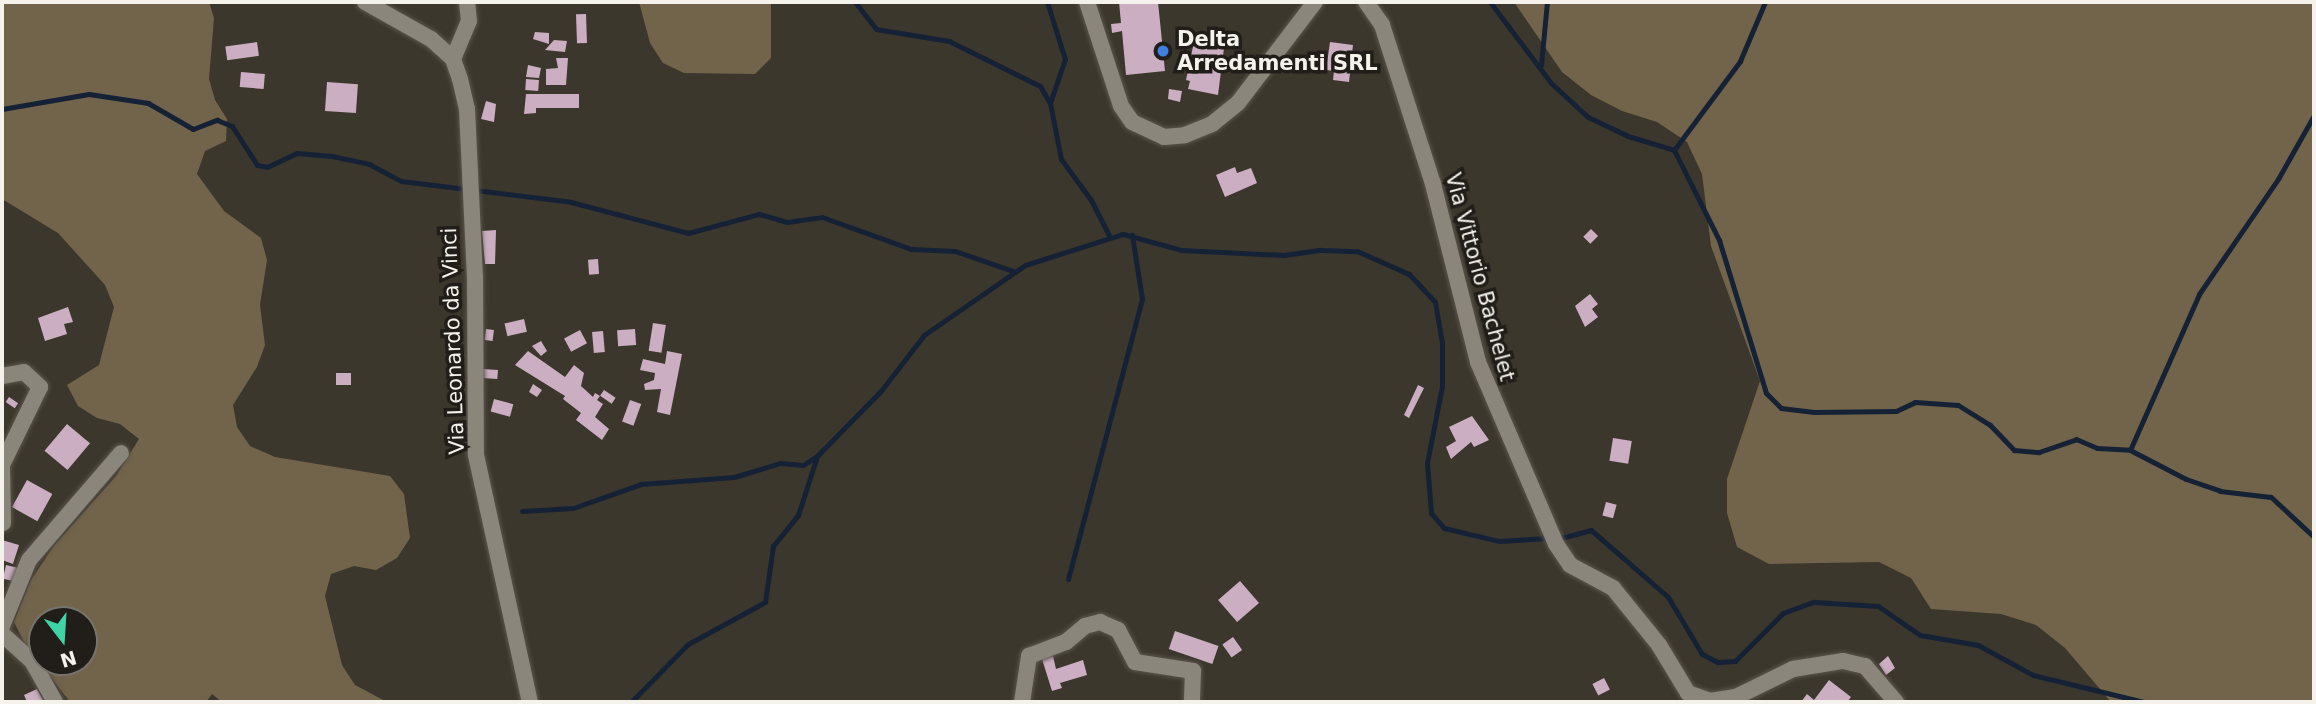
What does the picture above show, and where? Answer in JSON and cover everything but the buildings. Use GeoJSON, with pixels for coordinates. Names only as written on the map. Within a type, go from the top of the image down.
{"type":"FeatureCollection","features":[{"type":"Feature","properties":{"kind":"street"},"geometry":{"type":"LineString","coordinates":[[365,2],[431,39],[453,59],[469,21],[467,2]]}},
{"type":"Feature","properties":{"kind":"street"},"geometry":{"type":"LineString","coordinates":[[1087,2],[1121,106],[1132,122],[1164,137],[1185,135],[1212,124],[1238,103],[1315,2]]}},
{"type":"Feature","properties":{"kind":"street","name":"Via Vittorio Bachelet"},"geometry":{"type":"LineString","coordinates":[[1366,2],[1382,25],[1433,184],[1478,362],[1556,544],[1570,565],[1613,588],[1688,693],[1710,701],[1737,697],[1793,669],[1843,661],[1865,666],[1896,702]]}},
{"type":"Feature","properties":{"kind":"street","name":"Via Leonardo da Vinci"},"geometry":{"type":"LineString","coordinates":[[453,59],[467,109],[475,277],[476,455],[530,702]]}},
{"type":"Feature","properties":{"kind":"street"},"geometry":{"type":"LineString","coordinates":[[2,376],[24,372],[40,387],[2,465],[3,523]]}},
{"type":"Feature","properties":{"kind":"street"},"geometry":{"type":"LineString","coordinates":[[2,626],[29,560],[121,453]]}},
{"type":"Feature","properties":{"kind":"street"},"geometry":{"type":"LineString","coordinates":[[1022,702],[1029,656],[1066,642],[1085,626],[1100,622],[1118,630],[1135,662],[1193,671],[1192,702]]}},
{"type":"Feature","properties":{"kind":"street"},"geometry":{"type":"LineString","coordinates":[[2,634],[32,661],[55,702]]}},
{"type":"Feature","properties":{"kind":"shaded area"},"geometry":{"type":"Polygon","coordinates":[[[2,2],[209,2],[214,18],[209,79],[215,100],[227,119],[226,141],[205,151],[197,174],[224,211],[261,238],[267,260],[260,305],[265,345],[257,367],[233,405],[237,427],[250,446],[275,457],[390,476],[404,494],[410,538],[397,558],[376,570],[354,566],[331,574],[325,596],[342,665],[355,685],[387,702],[222,702],[212,694],[206,702],[70,702],[50,676],[98,676],[98,606],[28,606],[28,648],[25,644],[14,622],[31,580],[53,547],[116,476],[139,439],[120,424],[97,418],[78,406],[67,385],[99,365],[114,307],[105,285],[58,233],[2,199],[2,2]]]}},
{"type":"Feature","properties":{"kind":"shaded area"},"geometry":{"type":"Polygon","coordinates":[[[639,2],[771,2],[771,58],[755,74],[684,73],[663,63],[650,43],[639,2]]]}},
{"type":"Feature","properties":{"kind":"shaded area"},"geometry":{"type":"Polygon","coordinates":[[[1514,2],[2314,2],[2314,702],[2111,702],[2065,648],[2036,625],[2001,614],[1931,609],[1911,578],[1879,562],[1769,564],[1737,547],[1727,513],[1727,479],[1760,381],[1711,246],[1702,174],[1687,142],[1657,122],[1622,111],[1591,95],[1562,72],[1514,2]]]}},
{"type":"Feature","properties":{"kind":"waterway"},"geometry":{"type":"LineString","coordinates":[[855,2],[876,29],[949,41],[1040,86],[1050,103]]}},
{"type":"Feature","properties":{"kind":"waterway"},"geometry":{"type":"LineString","coordinates":[[1047,2],[1065,59],[1050,103],[1061,159],[1091,200],[1109,235]]}},
{"type":"Feature","properties":{"kind":"waterway"},"geometry":{"type":"LineString","coordinates":[[1490,2],[1551,83],[1588,117],[1628,136],[1674,150],[1719,240],[1766,393],[1781,408],[1814,412],[1896,411],[1915,402],[1958,405],[1990,425],[2014,450],[2039,452],[2076,439],[2097,448],[2130,450],[2186,479],[2220,491],[2271,497],[2314,537]]}},
{"type":"Feature","properties":{"kind":"waterway"},"geometry":{"type":"LineString","coordinates":[[1541,65],[1547,2]]}},
{"type":"Feature","properties":{"kind":"waterway"},"geometry":{"type":"LineString","coordinates":[[1674,150],[1740,61],[1765,2]]}},
{"type":"Feature","properties":{"kind":"waterway"},"geometry":{"type":"LineString","coordinates":[[2,109],[89,94],[148,103],[193,129],[217,120],[232,126],[257,165],[267,167],[297,153],[332,156],[369,164],[401,181],[571,202],[688,233],[759,214],[787,222],[822,217],[911,249],[955,251],[1013,271]]}},
{"type":"Feature","properties":{"kind":"waterway"},"geometry":{"type":"LineString","coordinates":[[2130,450],[2199,294],[2278,179],[2314,115]]}},
{"type":"Feature","properties":{"kind":"waterway"},"geometry":{"type":"LineString","coordinates":[[631,702],[688,644],[765,602],[773,546],[798,515],[817,456],[880,392],[924,335],[1025,265],[1123,234],[1181,250],[1284,255],[1321,250],[1357,251],[1409,274],[1435,302],[1442,343],[1442,386],[1427,463],[1431,513],[1444,528],[1499,541],[1565,537],[1591,530],[1668,597],[1702,654],[1718,662],[1735,661],[1783,613],[1814,602],[1878,606],[1920,635],[1978,645],[2033,675],[2144,702]]}},
{"type":"Feature","properties":{"kind":"waterway"},"geometry":{"type":"LineString","coordinates":[[1068,579],[1142,299],[1132,235]]}},
{"type":"Feature","properties":{"kind":"waterway"},"geometry":{"type":"LineString","coordinates":[[522,511],[573,508],[641,484],[734,477],[780,463],[803,465],[817,456]]}},
{"type":"Feature","properties":{"kind":"place","name":"Delta Arredamenti SRL"},"geometry":{"type":"Point","coordinates":[1163,51]}}]}
